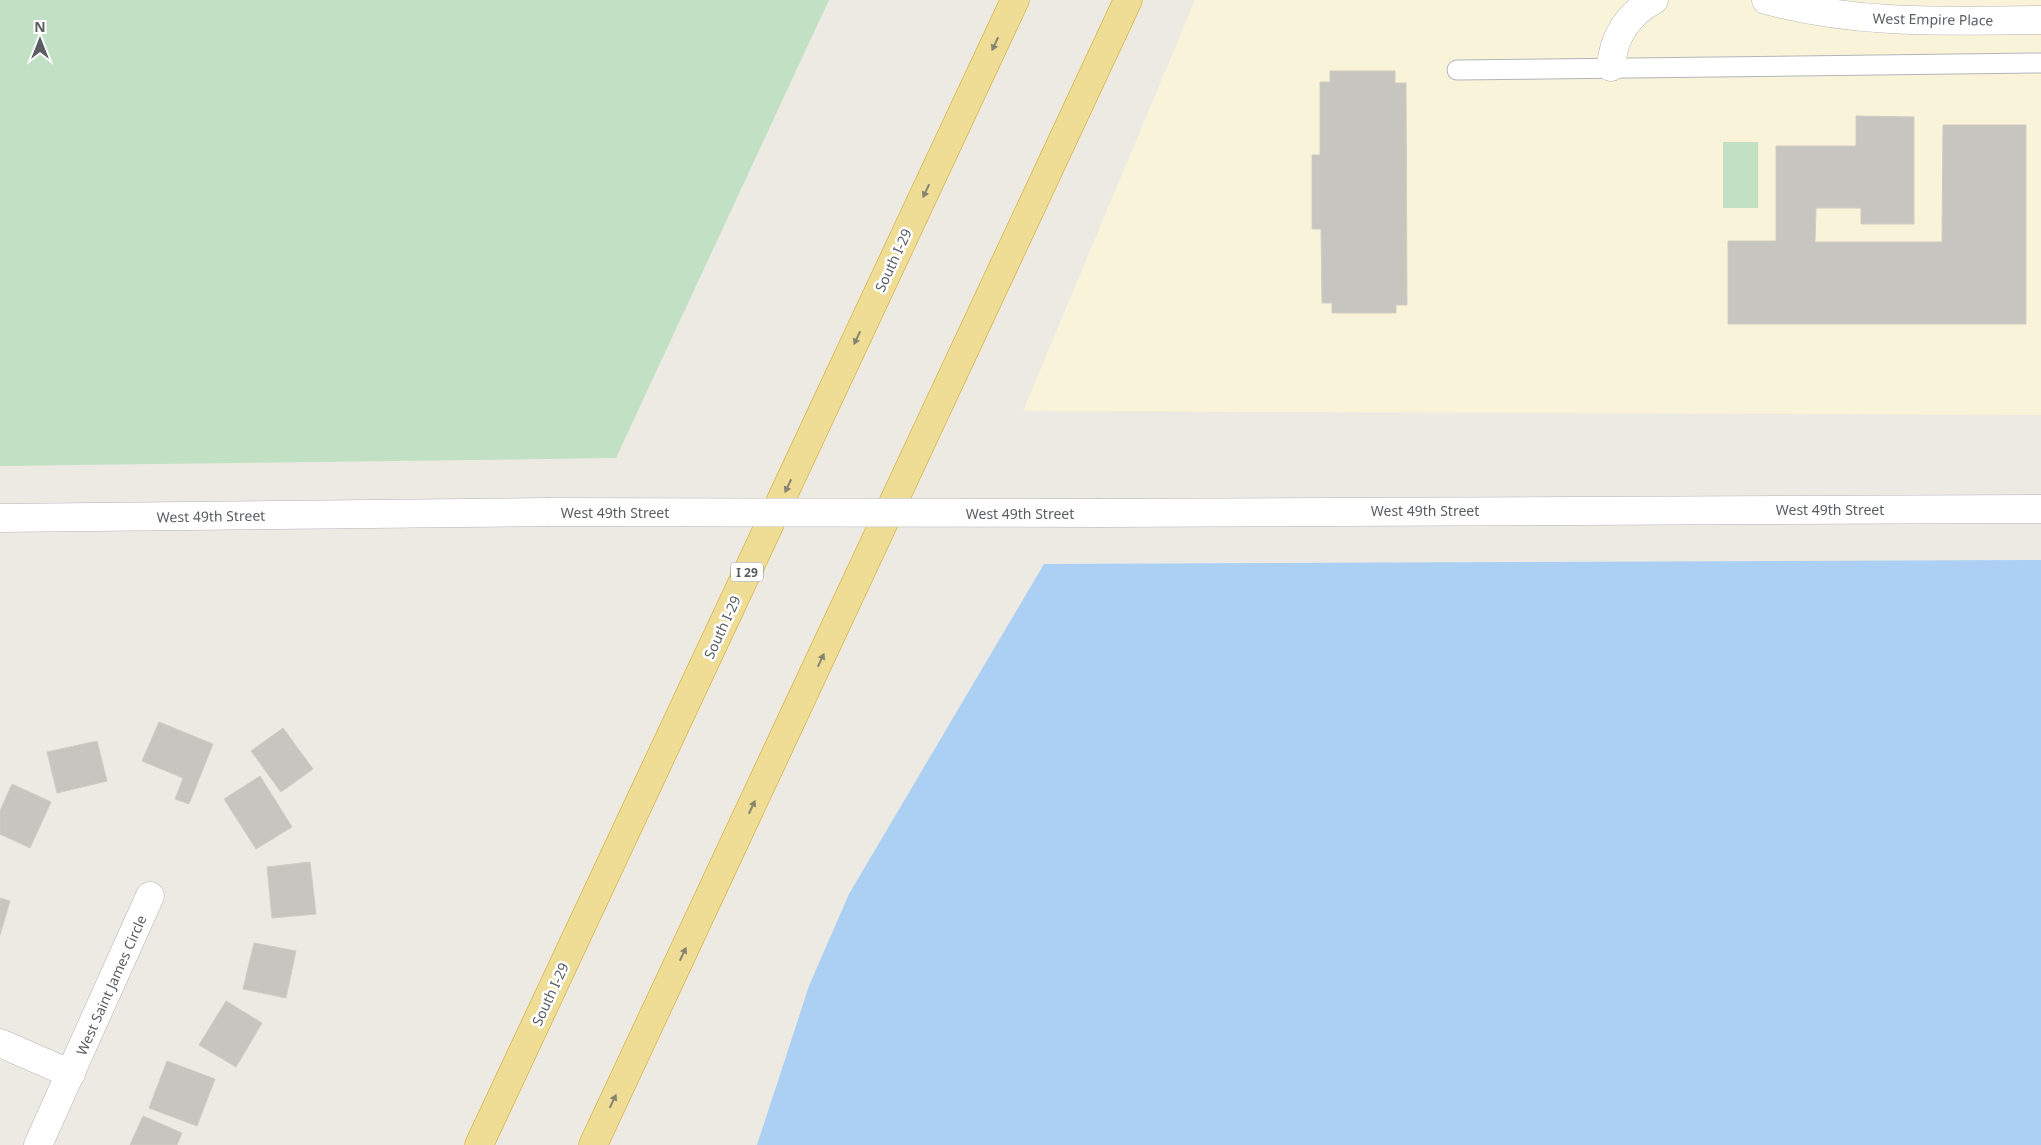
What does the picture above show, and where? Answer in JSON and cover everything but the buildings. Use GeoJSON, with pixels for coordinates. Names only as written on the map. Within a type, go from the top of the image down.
{"type":"FeatureCollection","features":[{"type":"Feature","properties":{"kind":"highway","name":"South I-29"},"geometry":{"type":"LineString","coordinates":[[479,1145],[1015,0]]}},
{"type":"Feature","properties":{"kind":"highway"},"geometry":{"type":"LineString","coordinates":[[593,1145],[1128,0]]}},
{"type":"Feature","properties":{"kind":"street"},"geometry":{"type":"LineString","coordinates":[[1611,67],[1613,48],[1627,23],[1643,6],[1654,0]]}},
{"type":"Feature","properties":{"kind":"street","name":"West Empire Place"},"geometry":{"type":"LineString","coordinates":[[1766,0],[1795,8],[1867,9],[1904,22],[2041,20]]}},
{"type":"Feature","properties":{"kind":"street","name":"West 49th Street"},"geometry":{"type":"LineString","coordinates":[[0,518],[547,512],[1100,513],[2041,509]]}},
{"type":"Feature","properties":{"kind":"street","name":"West Saint James Circle"},"geometry":{"type":"LineString","coordinates":[[38,1145],[150,896]]}},
{"type":"Feature","properties":{"kind":"street"},"geometry":{"type":"LineString","coordinates":[[0,1043],[71,1074]]}},
{"type":"Feature","properties":{"kind":"lane"},"geometry":{"type":"LineString","coordinates":[[1457,70],[2041,63]]}},
{"type":"Feature","properties":{"kind":"shaded area"},"geometry":{"type":"Polygon","coordinates":[[[1195,0],[2041,0],[2041,415],[1023,411],[1195,0]]]}},
{"type":"Feature","properties":{"kind":"green space"},"geometry":{"type":"Polygon","coordinates":[[[0,0],[829,0],[616,458],[0,466],[0,0]]]}},
{"type":"Feature","properties":{"kind":"green space"},"geometry":{"type":"Polygon","coordinates":[[[1723,142],[1758,142],[1758,208],[1723,208],[1723,142]]]}},
{"type":"Feature","properties":{"kind":"water"},"geometry":{"type":"Polygon","coordinates":[[[2041,560],[2041,1145],[757,1145],[809,986],[849,894],[1044,564],[2041,560]]]}}]}
